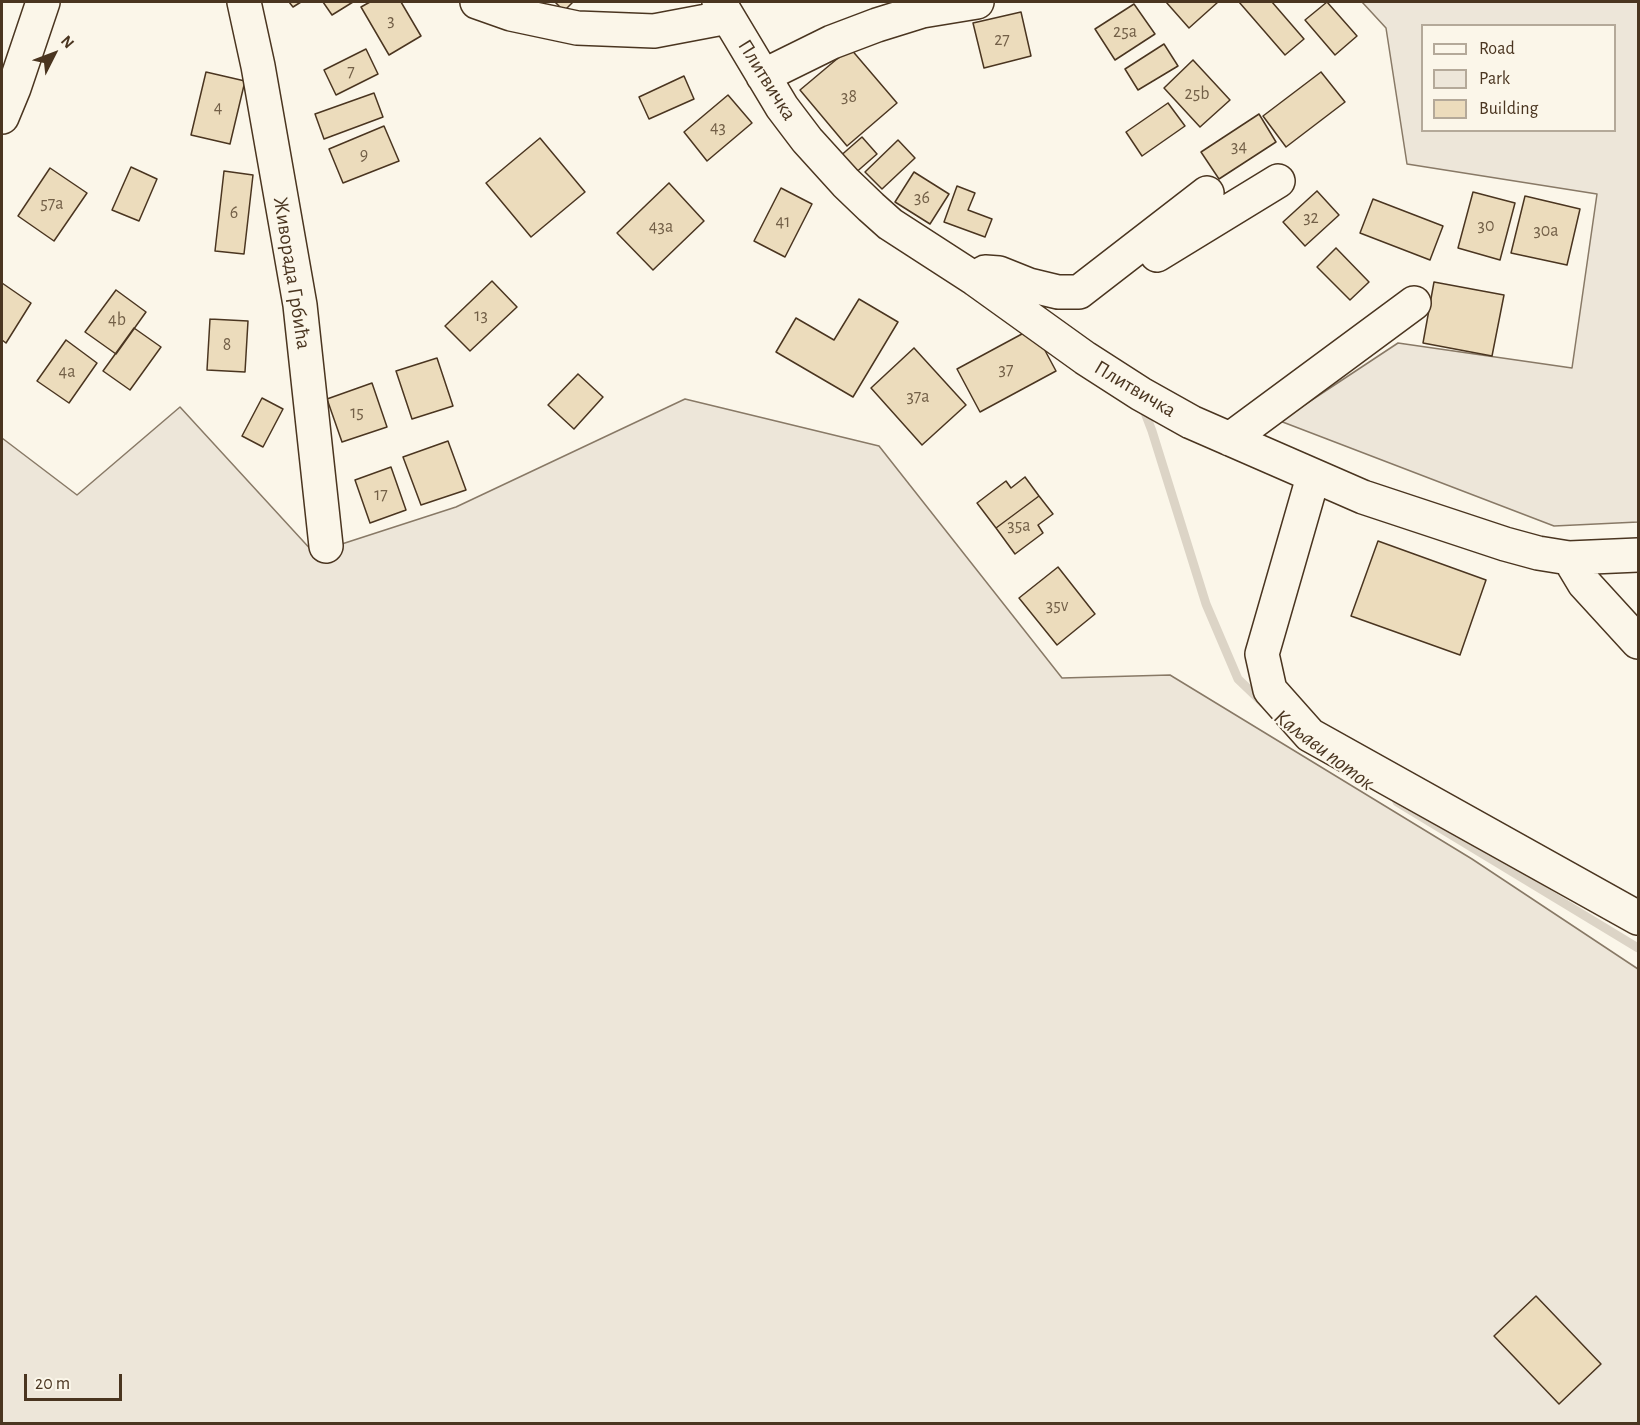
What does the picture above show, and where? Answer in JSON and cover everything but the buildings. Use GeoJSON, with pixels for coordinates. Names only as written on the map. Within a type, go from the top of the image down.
{"type":"FeatureCollection","features":[{"type":"Feature","properties":{"kind":"street"},"geometry":{"type":"LineString","coordinates":[[2,117],[43,2]]}},
{"type":"Feature","properties":{"kind":"street","name":"Живорада Грбића"},"geometry":{"type":"LineString","coordinates":[[244,2],[258,66],[300,305],[326,546]]}},
{"type":"Feature","properties":{"kind":"street"},"geometry":{"type":"LineString","coordinates":[[477,2],[511,14],[577,28],[654,30],[724,9]]}},
{"type":"Feature","properties":{"kind":"street"},"geometry":{"type":"LineString","coordinates":[[763,76],[832,42],[878,25],[922,11],[977,2]]}},
{"type":"Feature","properties":{"kind":"street","name":"Плитвичка"},"geometry":{"type":"LineString","coordinates":[[724,9],[763,76],[795,124],[846,183],[890,224],[975,279],[1085,358],[1141,394],[1175,414],[1313,477],[1363,497],[1505,544],[1569,558],[1638,555]]}},
{"type":"Feature","properties":{"kind":"street"},"geometry":{"type":"LineString","coordinates":[[975,279],[985,272],[999,273],[1029,285],[1058,292],[1090,294],[1102,290],[1278,181]]}},
{"type":"Feature","properties":{"kind":"street"},"geometry":{"type":"LineString","coordinates":[[1078,292],[1207,193]]}},
{"type":"Feature","properties":{"kind":"street"},"geometry":{"type":"LineString","coordinates":[[1230,439],[1414,303]]}},
{"type":"Feature","properties":{"kind":"street"},"geometry":{"type":"LineString","coordinates":[[1313,477],[1262,654],[1270,690],[1310,735],[1638,918]]}},
{"type":"Feature","properties":{"kind":"street"},"geometry":{"type":"LineString","coordinates":[[1569,558],[1584,583],[1638,642]]}},
{"type":"Feature","properties":{"kind":"green space"},"geometry":{"type":"Polygon","coordinates":[[[1362,2],[1638,2],[1638,522],[1554,526],[1280,421],[1398,343],[1572,368],[1597,194],[1407,164],[1386,28],[1362,2]]]}},
{"type":"Feature","properties":{"kind":"green space"},"geometry":{"type":"Polygon","coordinates":[[[685,399],[879,446],[1062,678],[1170,675],[1472,859],[1638,969],[1638,1423],[2,1423],[2,438],[77,495],[180,407],[314,553],[456,507],[685,399]]]}},
{"type":"Feature","properties":{"kind":"waterway","name":"Каљави поток"},"geometry":{"type":"LineString","coordinates":[[1142,405],[1206,604],[1238,679],[1263,703]]}},
{"type":"Feature","properties":{"kind":"waterway","name":"Каљави поток"},"geometry":{"type":"LineString","coordinates":[[1397,802],[1638,948]]}}]}
